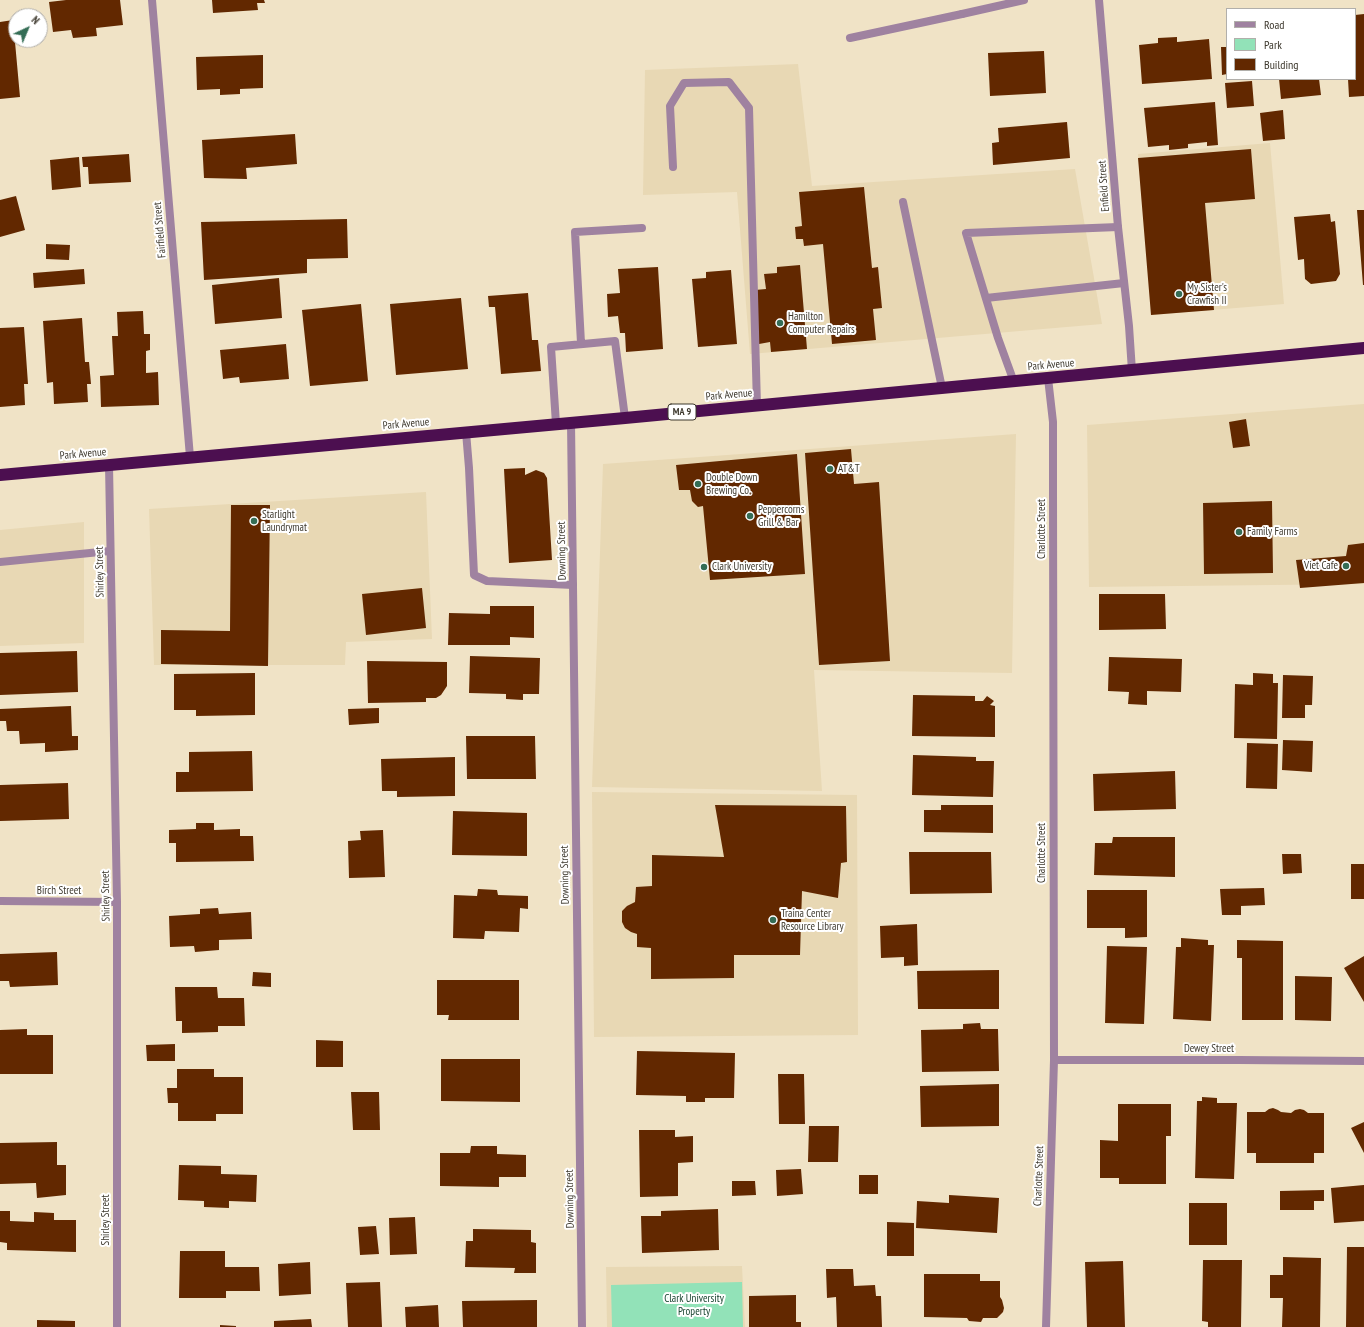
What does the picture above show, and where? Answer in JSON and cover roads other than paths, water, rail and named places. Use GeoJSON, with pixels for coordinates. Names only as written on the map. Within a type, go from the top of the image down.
{"type":"FeatureCollection","features":[{"type":"Feature","properties":{"kind":"highway","name":"Park Avenue"},"geometry":{"type":"LineString","coordinates":[[0,475],[757,406],[1364,348]]}},
{"type":"Feature","properties":{"kind":"street","name":"Fairfield Street"},"geometry":{"type":"LineString","coordinates":[[152,0],[190,457]]}},
{"type":"Feature","properties":{"kind":"street"},"geometry":{"type":"LineString","coordinates":[[850,38],[1024,0]]}},
{"type":"Feature","properties":{"kind":"street","name":"Enfield Street"},"geometry":{"type":"LineString","coordinates":[[1100,0],[1118,227],[1129,326],[1132,371]]}},
{"type":"Feature","properties":{"kind":"street"},"geometry":{"type":"LineString","coordinates":[[673,167],[670,106],[684,82],[730,82],[749,108],[757,406]]}},
{"type":"Feature","properties":{"kind":"street"},"geometry":{"type":"LineString","coordinates":[[903,202],[942,388]]}},
{"type":"Feature","properties":{"kind":"street"},"geometry":{"type":"LineString","coordinates":[[1014,382],[966,233],[1118,227]]}},
{"type":"Feature","properties":{"kind":"street"},"geometry":{"type":"LineString","coordinates":[[581,343],[575,232],[642,228]]}},
{"type":"Feature","properties":{"kind":"street"},"geometry":{"type":"LineString","coordinates":[[986,298],[1124,283]]}},
{"type":"Feature","properties":{"kind":"street"},"geometry":{"type":"LineString","coordinates":[[556,424],[551,347],[581,343],[615,341],[625,418]]}},
{"type":"Feature","properties":{"kind":"street","name":"Charlotte Street"},"geometry":{"type":"LineString","coordinates":[[1046,1327],[1054,1060],[1054,493],[1053,422],[1048,378]]}},
{"type":"Feature","properties":{"kind":"street","name":"Downing Street"},"geometry":{"type":"LineString","coordinates":[[571,422],[582,1327]]}},
{"type":"Feature","properties":{"kind":"street"},"geometry":{"type":"LineString","coordinates":[[466,432],[474,575],[487,581],[573,585]]}},
{"type":"Feature","properties":{"kind":"street","name":"Shirley Street"},"geometry":{"type":"LineString","coordinates":[[109,464],[117,902],[116,1327]]}},
{"type":"Feature","properties":{"kind":"street"},"geometry":{"type":"LineString","coordinates":[[0,562],[110,551]]}},
{"type":"Feature","properties":{"kind":"street","name":"Birch Street"},"geometry":{"type":"LineString","coordinates":[[0,902],[117,902]]}},
{"type":"Feature","properties":{"kind":"street","name":"Dewey Street"},"geometry":{"type":"LineString","coordinates":[[1054,1060],[1364,1061]]}},
{"type":"Feature","properties":{"kind":"place","name":"My Sister's Crawfish II"},"geometry":{"type":"Point","coordinates":[1179,294]}},
{"type":"Feature","properties":{"kind":"place","name":"Hamilton Computer Repairs"},"geometry":{"type":"Point","coordinates":[780,323]}},
{"type":"Feature","properties":{"kind":"place","name":"AT&T"},"geometry":{"type":"Point","coordinates":[830,469]}},
{"type":"Feature","properties":{"kind":"place","name":"Double Down Brewing Co."},"geometry":{"type":"Point","coordinates":[698,484]}},
{"type":"Feature","properties":{"kind":"place","name":"Peppercorns Grill & Bar"},"geometry":{"type":"Point","coordinates":[750,516]}},
{"type":"Feature","properties":{"kind":"place","name":"Starlight Laundrymat"},"geometry":{"type":"Point","coordinates":[254,521]}},
{"type":"Feature","properties":{"kind":"place","name":"Family Farms"},"geometry":{"type":"Point","coordinates":[1239,532]}},
{"type":"Feature","properties":{"kind":"place","name":"Viet Cafe"},"geometry":{"type":"Point","coordinates":[1346,566]}},
{"type":"Feature","properties":{"kind":"place","name":"Clark University"},"geometry":{"type":"Point","coordinates":[704,567]}},
{"type":"Feature","properties":{"kind":"place","name":"Traina Center Resource Library"},"geometry":{"type":"Point","coordinates":[773,920]}},
{"type":"Feature","properties":{"kind":"park label","name":"Clark University Property"},"geometry":{"type":"Point","coordinates":[694,1305]}}]}
